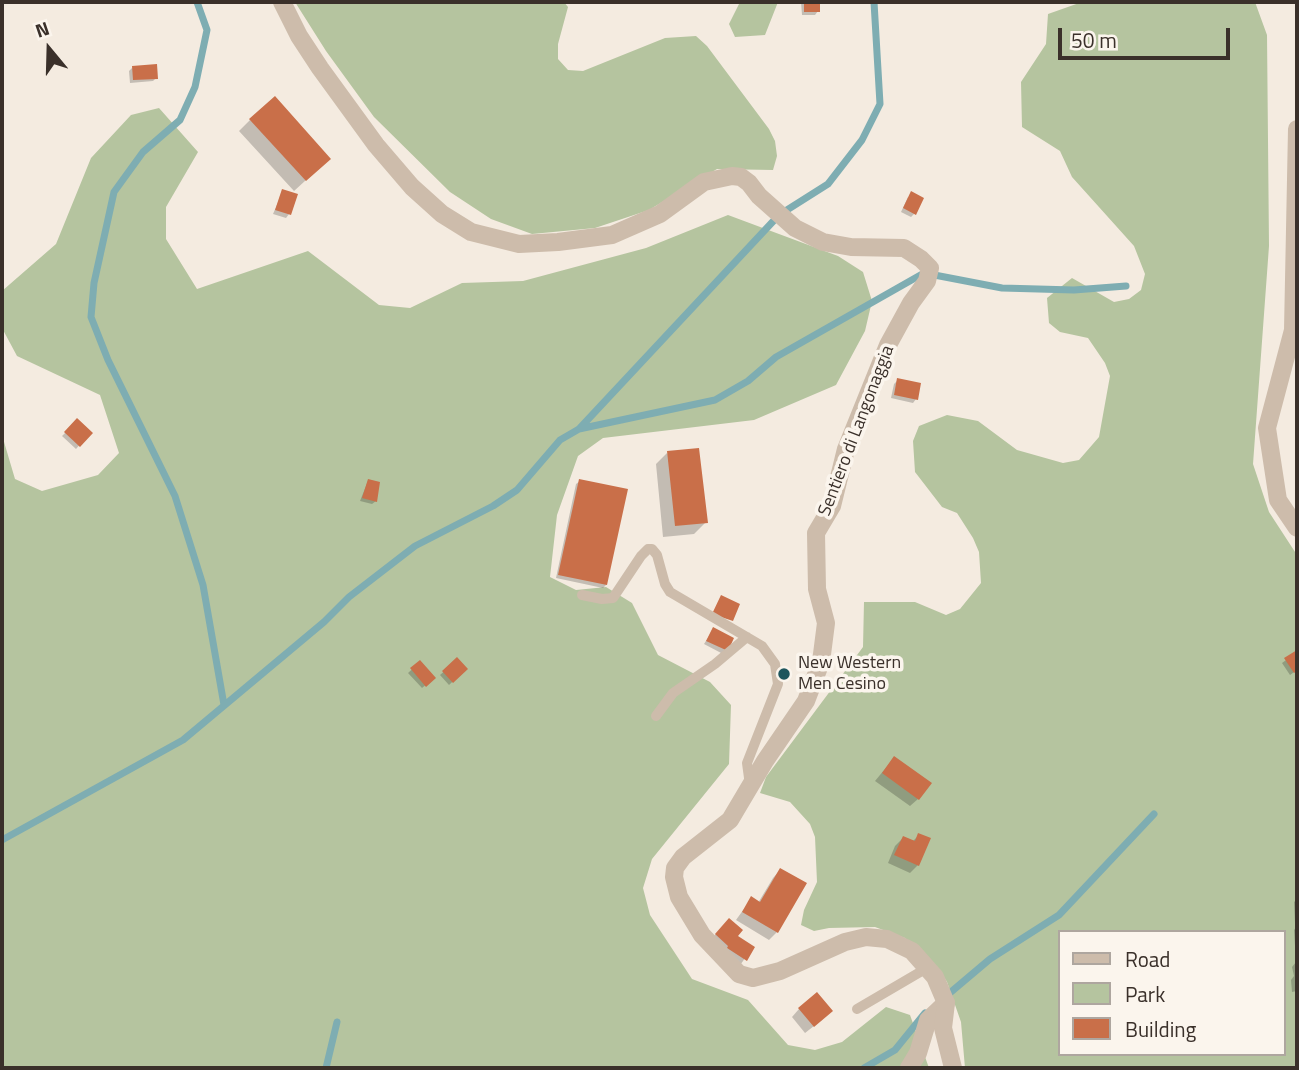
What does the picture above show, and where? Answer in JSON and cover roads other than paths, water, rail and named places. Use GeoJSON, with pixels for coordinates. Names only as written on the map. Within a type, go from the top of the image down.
{"type":"FeatureCollection","features":[{"type":"Feature","properties":{"kind":"street","name":"Sentiero di Langonaggia"},"geometry":{"type":"LineString","coordinates":[[282,2],[299,36],[320,68],[376,145],[412,187],[442,214],[471,232],[519,244],[612,235],[660,214],[704,181],[732,176],[741,177],[749,183],[759,196],[795,229],[823,242],[851,247],[904,248],[921,258],[930,268],[927,281],[911,303],[888,345],[846,449],[832,506],[817,533],[817,589],[826,623],[821,662],[806,701],[730,820],[683,857],[674,877],[679,897],[702,935],[739,974],[753,978],[780,971],[845,943],[866,937],[887,939],[912,951],[935,977],[946,1003]]}},
{"type":"Feature","properties":{"kind":"street"},"geometry":{"type":"LineString","coordinates":[[1297,129],[1293,330],[1267,428],[1278,500],[1297,528]]}},
{"type":"Feature","properties":{"kind":"street"},"geometry":{"type":"LineString","coordinates":[[909,1068],[918,1053],[928,1020],[946,1003]]}},
{"type":"Feature","properties":{"kind":"street"},"geometry":{"type":"LineString","coordinates":[[946,1003],[943,1028],[953,1068]]}},
{"type":"Feature","properties":{"kind":"lane"},"geometry":{"type":"LineString","coordinates":[[582,595],[602,599],[613,597],[641,556],[648,549],[652,549],[657,555],[664,583],[670,592],[762,646],[775,664],[778,684],[747,763],[750,785]]}},
{"type":"Feature","properties":{"kind":"lane"},"geometry":{"type":"LineString","coordinates":[[656,716],[673,693],[747,638]]}},
{"type":"Feature","properties":{"kind":"lane"},"geometry":{"type":"LineString","coordinates":[[857,1009],[927,968]]}},
{"type":"Feature","properties":{"kind":"waterway"},"geometry":{"type":"LineString","coordinates":[[197,2],[207,30],[195,87],[180,120],[143,152],[114,192],[94,283],[91,317],[108,360],[175,496],[203,585],[224,705]]}},
{"type":"Feature","properties":{"kind":"waterway"},"geometry":{"type":"LineString","coordinates":[[2,840],[183,740],[324,622],[349,597],[415,546],[493,506],[517,490],[560,440],[579,429],[779,215],[828,184],[862,140],[880,104],[874,2]]}},
{"type":"Feature","properties":{"kind":"waterway"},"geometry":{"type":"LineString","coordinates":[[579,429],[715,400],[748,381],[776,357],[924,273],[1002,288],[1074,290],[1126,286]]}},
{"type":"Feature","properties":{"kind":"waterway"},"geometry":{"type":"LineString","coordinates":[[945,997],[990,959],[1059,915],[1154,814]]}},
{"type":"Feature","properties":{"kind":"waterway"},"geometry":{"type":"LineString","coordinates":[[864,1068],[895,1050],[925,1013]]}},
{"type":"Feature","properties":{"kind":"waterway"},"geometry":{"type":"LineString","coordinates":[[326,1068],[337,1022]]}},
{"type":"Feature","properties":{"kind":"place","name":"New Western Men Cesino"},"geometry":{"type":"Point","coordinates":[784,674]}}]}
